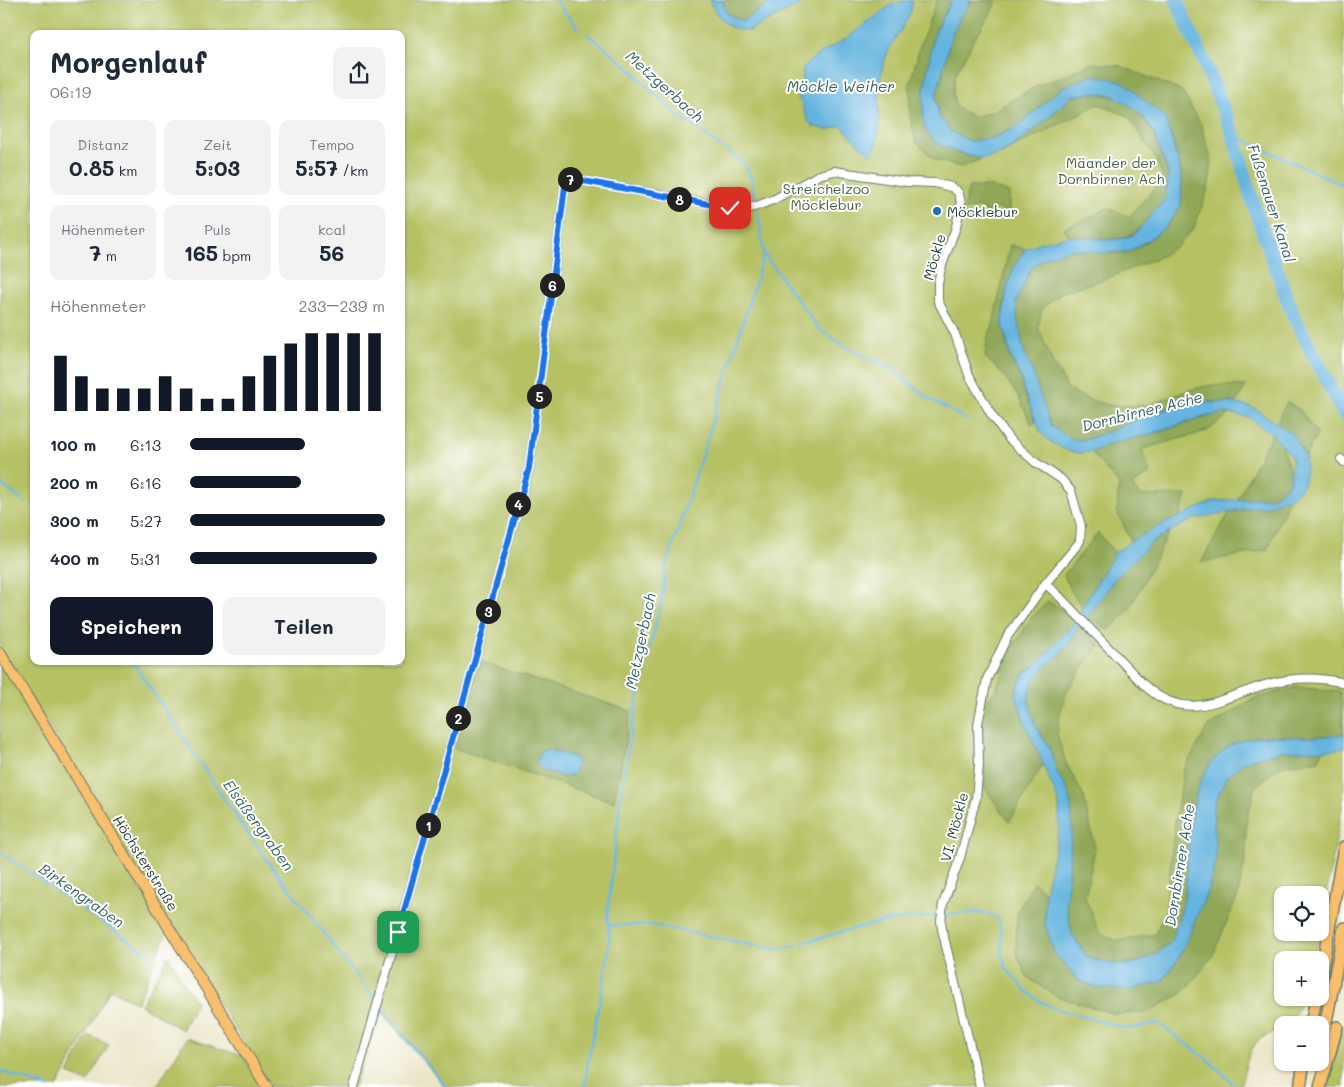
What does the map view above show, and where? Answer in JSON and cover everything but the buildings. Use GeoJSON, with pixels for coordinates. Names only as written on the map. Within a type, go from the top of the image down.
{"type":"FeatureCollection","features":[{"type":"Feature","properties":{"kind":"highway"},"geometry":{"type":"LineString","coordinates":[[1329,931],[1344,847]]}},
{"type":"Feature","properties":{"kind":"highway"},"geometry":{"type":"LineString","coordinates":[[1327,1016],[1344,928]]}},
{"type":"Feature","properties":{"kind":"highway"},"geometry":{"type":"LineString","coordinates":[[1320,1087],[1337,1027]]}},
{"type":"Feature","properties":{"kind":"highway"},"geometry":{"type":"LineString","coordinates":[[1300,1087],[1303,1071]]}},
{"type":"Feature","properties":{"kind":"highway"},"geometry":{"type":"LineString","coordinates":[[1314,1087],[1317,1071]]}},
{"type":"Feature","properties":{"kind":"main road","name":"Höchsterstraße"},"geometry":{"type":"LineString","coordinates":[[0,653],[267,1087]]}},
{"type":"Feature","properties":{"kind":"street","name":"Möckle"},"geometry":{"type":"LineString","coordinates":[[354,1087],[529,468],[566,179],[738,209],[754,207],[773,200],[819,175],[834,171],[907,182],[935,184],[951,187],[956,190],[961,203],[956,227],[941,268],[938,284],[938,301],[950,322],[968,375],[976,390],[1009,439],[1023,452],[1056,474],[1066,484],[1071,491],[1080,521],[1081,534],[1078,544],[1045,584]]}},
{"type":"Feature","properties":{"kind":"street"},"geometry":{"type":"LineString","coordinates":[[1045,584],[1056,593],[1153,694],[1172,703],[1185,705],[1219,702],[1270,683],[1293,679],[1326,679],[1344,683]]}},
{"type":"Feature","properties":{"kind":"street","name":"VI. Möckle"},"geometry":{"type":"LineString","coordinates":[[980,1087],[942,929],[941,912],[960,858],[974,804],[979,765],[978,724],[981,701],[987,679],[1008,637],[1045,584]]}},
{"type":"Feature","properties":{"kind":"green space"},"geometry":{"type":"Polygon","coordinates":[[[0,0],[1344,0],[1344,796],[1328,886],[1274,886],[1274,941],[1318,941],[1316,951],[1274,951],[1274,1006],[1299,1006],[1294,1016],[1274,1016],[1274,1033],[1262,1037],[1252,1049],[1240,1087],[445,1087],[380,1010],[354,1087],[271,1087],[0,648],[0,0]]]}},
{"type":"Feature","properties":{"kind":"green space"},"geometry":{"type":"Polygon","coordinates":[[[722,0],[774,0],[743,21],[727,14],[722,0]]]}},
{"type":"Feature","properties":{"kind":"green space"},"geometry":{"type":"Polygon","coordinates":[[[937,0],[952,0],[939,23],[933,39],[924,91],[926,131],[938,144],[959,153],[982,159],[961,167],[935,160],[916,142],[910,117],[910,84],[920,46],[937,0]]]}},
{"type":"Feature","properties":{"kind":"green space"},"geometry":{"type":"Polygon","coordinates":[[[971,0],[997,0],[955,75],[953,95],[956,107],[973,117],[992,112],[1036,86],[1092,63],[1120,66],[1182,91],[1201,125],[1212,162],[1208,189],[1194,228],[1177,246],[1161,256],[1108,278],[1059,293],[1042,309],[1038,327],[1053,363],[1068,389],[1089,400],[1114,406],[1148,405],[1192,389],[1213,385],[1246,386],[1236,403],[1196,402],[1183,404],[1157,412],[1097,436],[1083,439],[1072,439],[1057,432],[1047,418],[1036,381],[1024,352],[1016,313],[1016,302],[1023,281],[1038,262],[1055,253],[1073,249],[1112,253],[1126,252],[1135,249],[1151,238],[1169,223],[1180,206],[1182,192],[1179,166],[1167,127],[1153,108],[1132,94],[1093,75],[1061,88],[1017,127],[993,138],[970,141],[950,131],[939,116],[936,97],[952,34],[971,0]]]}},
{"type":"Feature","properties":{"kind":"green space"},"geometry":{"type":"Polygon","coordinates":[[[1092,93],[1119,99],[1138,112],[1152,132],[1165,162],[1169,182],[1165,201],[1137,230],[1122,238],[1102,240],[1069,236],[1064,228],[1107,208],[1129,217],[1163,179],[1156,159],[1128,116],[1099,104],[1001,154],[1039,126],[1072,96],[1092,93]]]}},
{"type":"Feature","properties":{"kind":"green space"},"geometry":{"type":"Polygon","coordinates":[[[969,187],[991,187],[1009,193],[1009,212],[993,207],[989,213],[977,207],[963,211],[969,187]]]}},
{"type":"Feature","properties":{"kind":"green space"},"geometry":{"type":"Polygon","coordinates":[[[1010,245],[1025,249],[1011,276],[1007,289],[1003,315],[1004,329],[1011,359],[1021,379],[1023,390],[1034,417],[1035,421],[1032,425],[1018,396],[1004,376],[985,357],[987,339],[993,325],[1010,245]]]}},
{"type":"Feature","properties":{"kind":"green space"},"geometry":{"type":"Polygon","coordinates":[[[1287,402],[1300,410],[1317,434],[1305,457],[1292,434],[1276,424],[1287,402]]]}},
{"type":"Feature","properties":{"kind":"green space"},"geometry":{"type":"Polygon","coordinates":[[[1220,413],[1230,414],[1207,431],[1142,449],[1150,473],[1132,486],[1140,496],[1187,495],[1179,517],[1131,541],[1117,512],[1119,484],[1091,452],[1114,443],[1152,434],[1220,413]]]}},
{"type":"Feature","properties":{"kind":"green space"},"geometry":{"type":"Polygon","coordinates":[[[1272,434],[1282,445],[1291,475],[1288,485],[1273,497],[1237,500],[1272,434]]]}},
{"type":"Feature","properties":{"kind":"green space"},"geometry":{"type":"Polygon","coordinates":[[[1290,497],[1267,550],[1201,562],[1229,513],[1253,507],[1264,507],[1290,497]]]}},
{"type":"Feature","properties":{"kind":"green space"},"geometry":{"type":"Polygon","coordinates":[[[1169,532],[1130,608],[1109,631],[1088,616],[1115,579],[1151,543],[1169,532]]]}},
{"type":"Feature","properties":{"kind":"green space"},"geometry":{"type":"Polygon","coordinates":[[[1098,533],[1115,553],[1082,607],[1069,587],[1064,575],[1098,533]]]}},
{"type":"Feature","properties":{"kind":"green space"},"geometry":{"type":"Polygon","coordinates":[[[1048,601],[1078,619],[1037,665],[1022,675],[1016,693],[1024,720],[1044,763],[1009,822],[977,777],[977,709],[996,690],[1012,648],[1032,617],[1048,601]]]}},
{"type":"Feature","properties":{"kind":"green space"},"geometry":{"type":"Polygon","coordinates":[[[1080,623],[1100,645],[1067,691],[1060,714],[1057,735],[1066,763],[1084,797],[1095,849],[1085,897],[1101,934],[1117,941],[1155,934],[1166,909],[1175,821],[1184,769],[1208,727],[1255,698],[1297,687],[1340,692],[1344,734],[1314,737],[1256,737],[1238,742],[1220,753],[1208,769],[1199,787],[1193,808],[1185,892],[1173,941],[1142,961],[1116,965],[1088,958],[1072,934],[1066,905],[1067,789],[1057,772],[1049,747],[1035,725],[1028,699],[1033,680],[1059,655],[1071,640],[1080,623]]]}},
{"type":"Feature","properties":{"kind":"green space"},"geometry":{"type":"Polygon","coordinates":[[[0,661],[167,932],[137,1003],[110,989],[57,1087],[0,1087],[0,661]]]}},
{"type":"Feature","properties":{"kind":"green space"},"geometry":{"type":"Polygon","coordinates":[[[480,662],[631,711],[614,802],[454,748],[480,662]]]}},
{"type":"Feature","properties":{"kind":"green space"},"geometry":{"type":"Polygon","coordinates":[[[1323,750],[1319,760],[1280,766],[1255,787],[1246,823],[1246,856],[1238,895],[1212,957],[1183,993],[1145,1013],[1115,1014],[1056,996],[1027,977],[1016,951],[1017,913],[1033,882],[1045,892],[1045,925],[1054,952],[1078,981],[1162,982],[1179,958],[1209,888],[1214,820],[1213,806],[1227,776],[1246,760],[1280,751],[1323,750]]]}},
{"type":"Feature","properties":{"kind":"green space"},"geometry":{"type":"Polygon","coordinates":[[[168,956],[196,1003],[182,1030],[141,1005],[168,956]]]}},
{"type":"Feature","properties":{"kind":"green space"},"geometry":{"type":"Polygon","coordinates":[[[1344,1027],[1344,1087],[1326,1087],[1341,1029],[1344,1027]]]}},
{"type":"Feature","properties":{"kind":"green space"},"geometry":{"type":"Polygon","coordinates":[[[88,1035],[109,1045],[88,1082],[68,1074],[88,1035]]]}},
{"type":"Feature","properties":{"kind":"green space"},"geometry":{"type":"Polygon","coordinates":[[[187,1038],[243,1056],[262,1087],[156,1087],[187,1038]]]}},
{"type":"Feature","properties":{"kind":"water"},"geometry":{"type":"Polygon","coordinates":[[[709,0],[722,0],[727,14],[743,21],[774,0],[809,0],[749,31],[729,26],[720,18],[709,0]]]}},
{"type":"Feature","properties":{"kind":"water","name":"Möckle Weiher"},"geometry":{"type":"Polygon","coordinates":[[[908,0],[912,1],[910,13],[889,49],[881,75],[879,128],[875,148],[871,154],[858,144],[841,125],[828,130],[813,126],[808,121],[801,102],[797,97],[802,91],[803,68],[816,56],[847,38],[891,5],[908,0]]]}},
{"type":"Feature","properties":{"kind":"water"},"geometry":{"type":"Polygon","coordinates":[[[952,0],[971,0],[952,34],[936,97],[939,116],[950,131],[970,141],[993,138],[1017,127],[1061,88],[1093,75],[1124,82],[1165,118],[1180,168],[1182,180],[1181,205],[1166,227],[1148,240],[1128,252],[1103,253],[1073,249],[1051,255],[1039,261],[1030,270],[1016,302],[1017,316],[1025,356],[1033,372],[1051,426],[1071,439],[1084,440],[1111,431],[1145,416],[1183,404],[1202,402],[1236,403],[1254,408],[1292,434],[1305,457],[1306,471],[1303,484],[1290,497],[1264,507],[1253,507],[1194,519],[1151,543],[1115,579],[1088,616],[1080,623],[1071,640],[1059,655],[1033,680],[1028,699],[1035,725],[1049,747],[1057,772],[1067,789],[1071,805],[1072,830],[1066,905],[1072,934],[1088,958],[1112,964],[1131,964],[1154,956],[1172,941],[1185,893],[1193,808],[1199,787],[1208,769],[1220,753],[1238,742],[1256,737],[1314,737],[1344,734],[1344,748],[1280,751],[1246,761],[1227,776],[1213,806],[1216,860],[1209,888],[1179,958],[1162,982],[1131,990],[1099,988],[1079,981],[1054,952],[1045,925],[1045,892],[1059,829],[1059,802],[1024,720],[1016,694],[1022,675],[1037,665],[1078,619],[1082,607],[1115,553],[1131,541],[1163,524],[1214,501],[1273,497],[1288,485],[1292,459],[1290,454],[1272,434],[1248,417],[1225,413],[1199,418],[1152,434],[1114,443],[1091,452],[1079,453],[1068,451],[1051,442],[1041,433],[1024,391],[1020,375],[1012,361],[1002,323],[1007,287],[1014,267],[1025,249],[1041,242],[1069,236],[1110,240],[1135,234],[1166,198],[1168,172],[1154,133],[1146,120],[1134,108],[1112,95],[1092,93],[1072,96],[1020,141],[1001,154],[991,157],[982,159],[959,153],[937,144],[926,131],[923,120],[924,91],[933,39],[939,23],[952,0]]]}},
{"type":"Feature","properties":{"kind":"water"},"geometry":{"type":"Polygon","coordinates":[[[548,749],[574,757],[577,764],[574,774],[565,777],[541,770],[536,762],[540,752],[548,749]]]}},
{"type":"Feature","properties":{"kind":"waterway","name":"Metzgerbach"},"geometry":{"type":"LineString","coordinates":[[555,0],[578,28]]}},
{"type":"Feature","properties":{"kind":"waterway","name":"Fußenauer Kanal"},"geometry":{"type":"LineString","coordinates":[[1176,0],[1202,56],[1233,134],[1256,213],[1293,315],[1344,414]]}},
{"type":"Feature","properties":{"kind":"waterway","name":"Metzgerbach"},"geometry":{"type":"LineString","coordinates":[[587,34],[626,65],[680,118],[699,129],[715,143],[744,163],[750,175],[756,202]]}},
{"type":"Feature","properties":{"kind":"waterway"},"geometry":{"type":"LineString","coordinates":[[1233,134],[1344,185]]}},
{"type":"Feature","properties":{"kind":"waterway","name":"Metzgerbach"},"geometry":{"type":"LineString","coordinates":[[584,1087],[608,953],[609,929],[607,918],[628,745],[664,587],[665,568],[690,494],[764,254],[758,211]]}},
{"type":"Feature","properties":{"kind":"waterway"},"geometry":{"type":"LineString","coordinates":[[764,254],[818,328],[849,349],[894,370],[926,397],[967,420]]}},
{"type":"Feature","properties":{"kind":"waterway","name":"Elsäßergraben"},"geometry":{"type":"LineString","coordinates":[[0,483],[25,503]]}},
{"type":"Feature","properties":{"kind":"waterway","name":"Elsäßergraben"},"geometry":{"type":"LineString","coordinates":[[135,665],[246,831],[374,998]]}},
{"type":"Feature","properties":{"kind":"waterway","name":"Birkengraben"},"geometry":{"type":"LineString","coordinates":[[0,852],[151,956]]}},
{"type":"Feature","properties":{"kind":"waterway"},"geometry":{"type":"LineString","coordinates":[[946,915],[983,913],[996,917],[1000,921],[1002,953],[1006,968],[1024,989],[1040,1002],[1057,1009],[1128,1029],[1158,1023],[1206,1058],[1233,1083]]}},
{"type":"Feature","properties":{"kind":"waterway"},"geometry":{"type":"LineString","coordinates":[[802,943],[892,920],[936,916]]}},
{"type":"Feature","properties":{"kind":"waterway"},"geometry":{"type":"LineString","coordinates":[[609,925],[653,925],[772,949],[796,945]]}},
{"type":"Feature","properties":{"kind":"waterway","name":"Elsäßergraben"},"geometry":{"type":"LineString","coordinates":[[380,1006],[446,1087]]}},
{"type":"Feature","properties":{"kind":"waterway"},"geometry":{"type":"LineString","coordinates":[[0,1071],[48,1087]]}},
{"type":"Feature","properties":{"kind":"place","name":"Möcklebur"},"geometry":{"type":"Point","coordinates":[937,211]}},
{"type":"Feature","properties":{"kind":"route"},"geometry":{"type":"LineString","coordinates":[[398,932],[529,468],[566,179],[730,208]]}},
{"type":"Feature","properties":{"kind":"park label","name":"Mäander der Dornbirner Ach"},"geometry":{"type":"Point","coordinates":[1111,170]}},
{"type":"Feature","properties":{"kind":"park label","name":"Streichelzoo Möcklebur"},"geometry":{"type":"Point","coordinates":[826,196]}},
{"type":"Feature","properties":{"kind":"water label","name":"Dornbirner Ache"},"geometry":{"type":"Point","coordinates":[1142,411]}},
{"type":"Feature","properties":{"kind":"water label","name":"Dornbirner Ache"},"geometry":{"type":"Point","coordinates":[1179,865]}}]}
